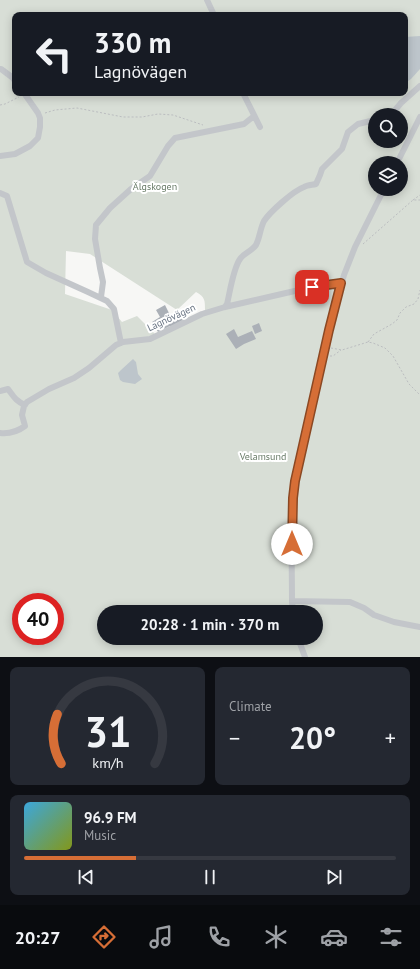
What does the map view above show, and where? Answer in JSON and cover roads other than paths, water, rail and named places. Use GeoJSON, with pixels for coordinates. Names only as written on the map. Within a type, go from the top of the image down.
{"type":"FeatureCollection","features":[{"type":"Feature","properties":{"kind":"street"},"geometry":{"type":"LineString","coordinates":[[207,0],[213,12]]}},
{"type":"Feature","properties":{"kind":"street"},"geometry":{"type":"LineString","coordinates":[[0,69],[12,77]]}},
{"type":"Feature","properties":{"kind":"street"},"geometry":{"type":"LineString","coordinates":[[397,108],[420,86]]}},
{"type":"Feature","properties":{"kind":"street"},"geometry":{"type":"LineString","coordinates":[[0,156],[15,154],[30,146],[38,138],[40,118],[25,96]]}},
{"type":"Feature","properties":{"kind":"street"},"geometry":{"type":"LineString","coordinates":[[245,96],[260,127]]}},
{"type":"Feature","properties":{"kind":"street"},"geometry":{"type":"LineString","coordinates":[[101,297],[103,282],[95,239],[96,225],[110,208],[131,189],[150,176],[168,146],[175,138],[244,124],[254,116]]}},
{"type":"Feature","properties":{"kind":"street"},"geometry":{"type":"LineString","coordinates":[[400,156],[420,117]]}},
{"type":"Feature","properties":{"kind":"street"},"geometry":{"type":"LineString","coordinates":[[225,307],[239,260],[256,245],[260,229],[269,215],[304,186],[316,184],[322,168],[342,149],[348,132],[358,124],[368,122]]}},
{"type":"Feature","properties":{"kind":"street"},"geometry":{"type":"LineString","coordinates":[[0,193],[6,196],[27,262],[46,273],[107,301],[114,309],[121,343]]}},
{"type":"Feature","properties":{"kind":"street"},"geometry":{"type":"LineString","coordinates":[[292,605],[291,528],[295,481],[341,283],[354,247],[380,196]]}},
{"type":"Feature","properties":{"kind":"street","name":"Lagnövägen"},"geometry":{"type":"LineString","coordinates":[[25,404],[49,389],[74,378],[89,368],[111,348],[121,343],[150,339],[202,314],[225,307],[312,287],[341,283]]}},
{"type":"Feature","properties":{"kind":"street"},"geometry":{"type":"LineString","coordinates":[[0,391],[8,389],[19,402],[25,404],[22,415],[25,426],[8,434],[0,433]]}},
{"type":"Feature","properties":{"kind":"street"},"geometry":{"type":"LineString","coordinates":[[292,601],[350,602],[364,608],[374,615],[394,622],[420,627]]}},
{"type":"Feature","properties":{"kind":"street"},"geometry":{"type":"LineString","coordinates":[[301,645],[306,657]]}},
{"type":"Feature","properties":{"kind":"park label","name":"Älgskogen"},"geometry":{"type":"Point","coordinates":[155,186]}},
{"type":"Feature","properties":{"kind":"park label","name":"Velamsund"},"geometry":{"type":"Point","coordinates":[263,456]}}]}
